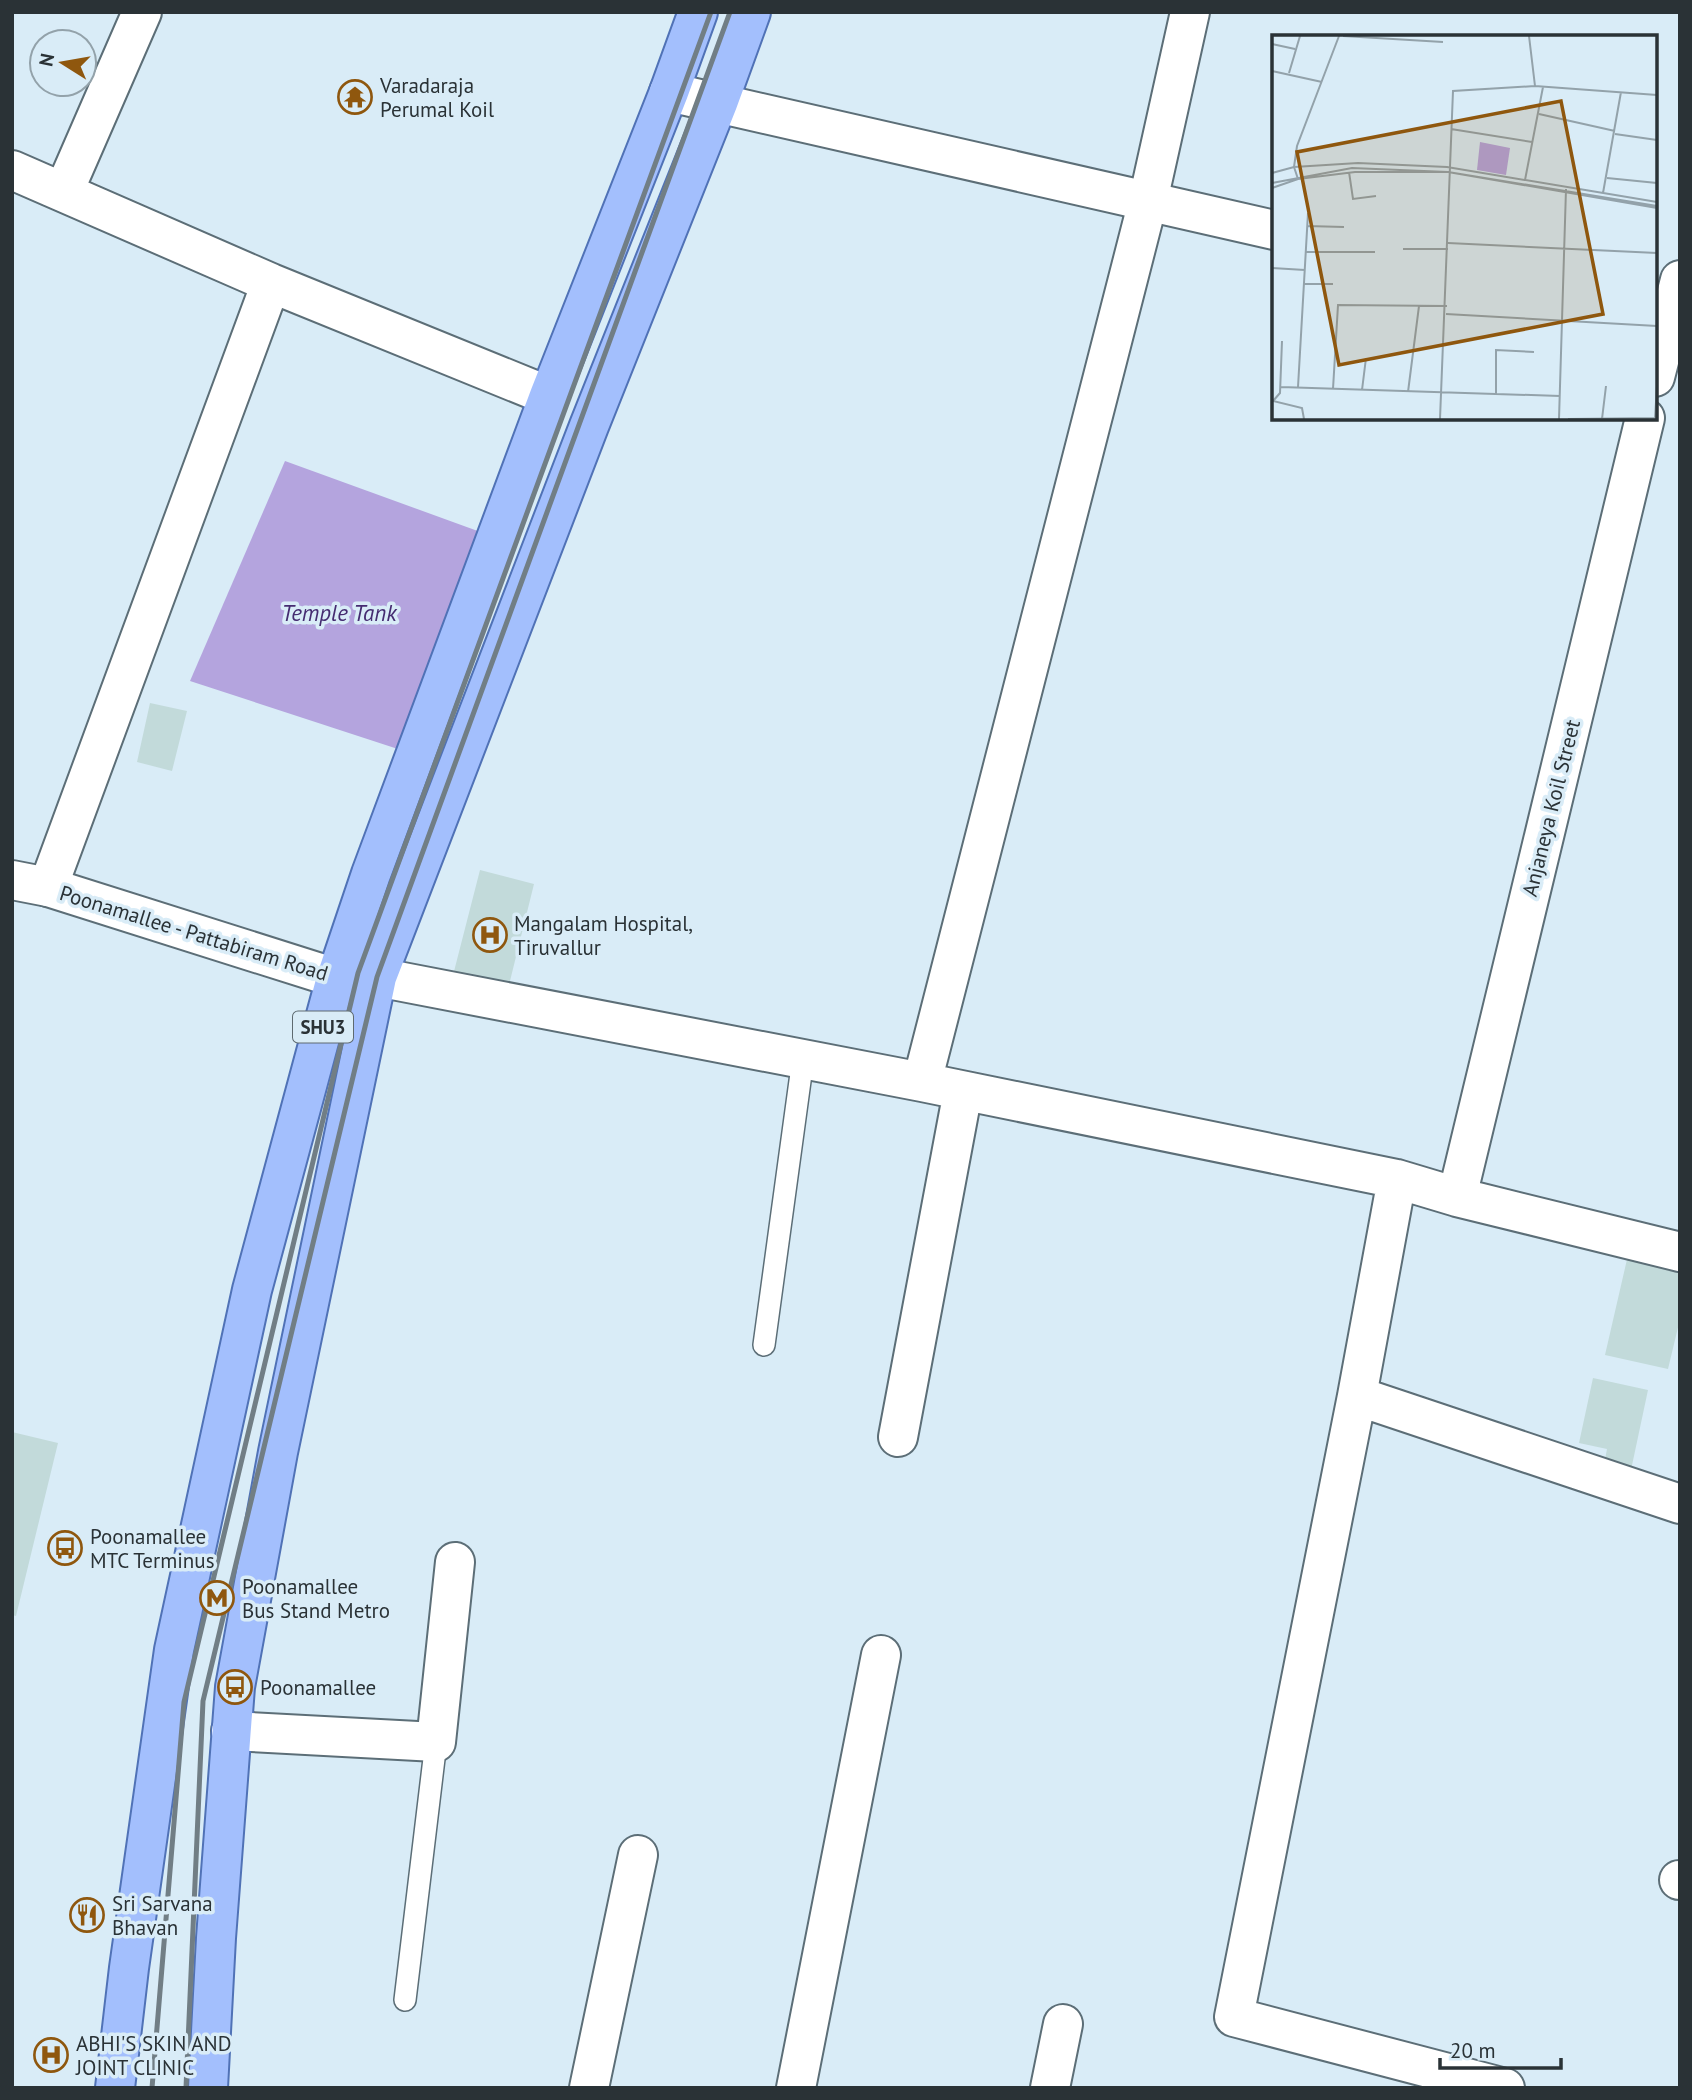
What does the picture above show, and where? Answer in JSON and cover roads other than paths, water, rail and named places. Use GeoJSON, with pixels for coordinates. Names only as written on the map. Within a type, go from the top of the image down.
{"type":"FeatureCollection","features":[{"type":"Feature","properties":{"kind":"main road","name":"SHU3"},"geometry":{"type":"LineString","coordinates":[[115,2088],[129,1968],[174,1650],[252,1290],[336,978],[371,874],[549,396],[698,12]]}},
{"type":"Feature","properties":{"kind":"main road","name":"SHU3"},"geometry":{"type":"LineString","coordinates":[[208,2088],[235,1687],[278,1452],[377,977],[589,426],[718,103],[751,12]]}},
{"type":"Feature","properties":{"kind":"street"},"geometry":{"type":"LineString","coordinates":[[64,191],[142,12]]}},
{"type":"Feature","properties":{"kind":"street"},"geometry":{"type":"LineString","coordinates":[[922,1083],[1148,201],[1190,12]]}},
{"type":"Feature","properties":{"kind":"street"},"geometry":{"type":"LineString","coordinates":[[669,92],[1272,230]]}},
{"type":"Feature","properties":{"kind":"street"},"geometry":{"type":"LineString","coordinates":[[12,170],[271,283],[549,396]]}},
{"type":"Feature","properties":{"kind":"street"},"geometry":{"type":"LineString","coordinates":[[1657,367],[1680,281]]}},
{"type":"Feature","properties":{"kind":"street"},"geometry":{"type":"LineString","coordinates":[[30,883],[271,283]]}},
{"type":"Feature","properties":{"kind":"street","name":"Anjaneya Koil Street"},"geometry":{"type":"LineString","coordinates":[[1457,1197],[1645,420]]}},
{"type":"Feature","properties":{"kind":"street","name":"Poonamallee - Pattabiram Road"},"geometry":{"type":"LineString","coordinates":[[30,883],[336,978],[377,977],[803,1059],[1397,1179],[1457,1197],[1680,1252]]}},
{"type":"Feature","properties":{"kind":"street"},"geometry":{"type":"LineString","coordinates":[[898,1437],[963,1091]]}},
{"type":"Feature","properties":{"kind":"street"},"geometry":{"type":"LineString","coordinates":[[1397,1179],[1357,1396],[1234,2017],[1506,2088]]}},
{"type":"Feature","properties":{"kind":"street"},"geometry":{"type":"LineString","coordinates":[[1357,1396],[1680,1504]]}},
{"type":"Feature","properties":{"kind":"street"},"geometry":{"type":"LineString","coordinates":[[231,1731],[436,1742],[455,1562]]}},
{"type":"Feature","properties":{"kind":"street"},"geometry":{"type":"LineString","coordinates":[[796,2088],[881,1655]]}},
{"type":"Feature","properties":{"kind":"street"},"geometry":{"type":"LineString","coordinates":[[589,2088],[638,1855]]}},
{"type":"Feature","properties":{"kind":"street"},"geometry":{"type":"LineString","coordinates":[[1050,2088],[1063,2024]]}},
{"type":"Feature","properties":{"kind":"lane"},"geometry":{"type":"LineString","coordinates":[[764,1345],[803,1059]]}},
{"type":"Feature","properties":{"kind":"lane"},"geometry":{"type":"LineString","coordinates":[[405,2000],[436,1742]]}},
{"type":"Feature","properties":{"kind":"water","name":"Temple Tank"},"geometry":{"type":"Polygon","coordinates":[[[285,461],[486,534],[404,751],[190,681],[285,461]]]}},
{"type":"Feature","properties":{"kind":"railway"},"geometry":{"type":"LineString","coordinates":[[152,2088],[184,1702],[358,973],[711,12]]}},
{"type":"Feature","properties":{"kind":"railway"},"geometry":{"type":"LineString","coordinates":[[186,2088],[203,1701],[377,977],[730,12]]}},
{"type":"Feature","properties":{"kind":"place","name":"Varadaraja Perumal Koil"},"geometry":{"type":"Point","coordinates":[355,97]}},
{"type":"Feature","properties":{"kind":"place","name":"Mangalam Hospital, Tiruvallur"},"geometry":{"type":"Point","coordinates":[490,935]}},
{"type":"Feature","properties":{"kind":"place","name":"Poonamallee MTC Terminus"},"geometry":{"type":"Point","coordinates":[65,1548]}},
{"type":"Feature","properties":{"kind":"place","name":"Poonamallee Bus Stand Metro"},"geometry":{"type":"Point","coordinates":[217,1598]}},
{"type":"Feature","properties":{"kind":"place","name":"Poonamallee"},"geometry":{"type":"Point","coordinates":[235,1687]}},
{"type":"Feature","properties":{"kind":"place","name":"Sri Sarvana Bhavan"},"geometry":{"type":"Point","coordinates":[87,1915]}},
{"type":"Feature","properties":{"kind":"place","name":"ABHI'S SKIN AND JOINT CLINIC"},"geometry":{"type":"Point","coordinates":[51,2055]}}]}
